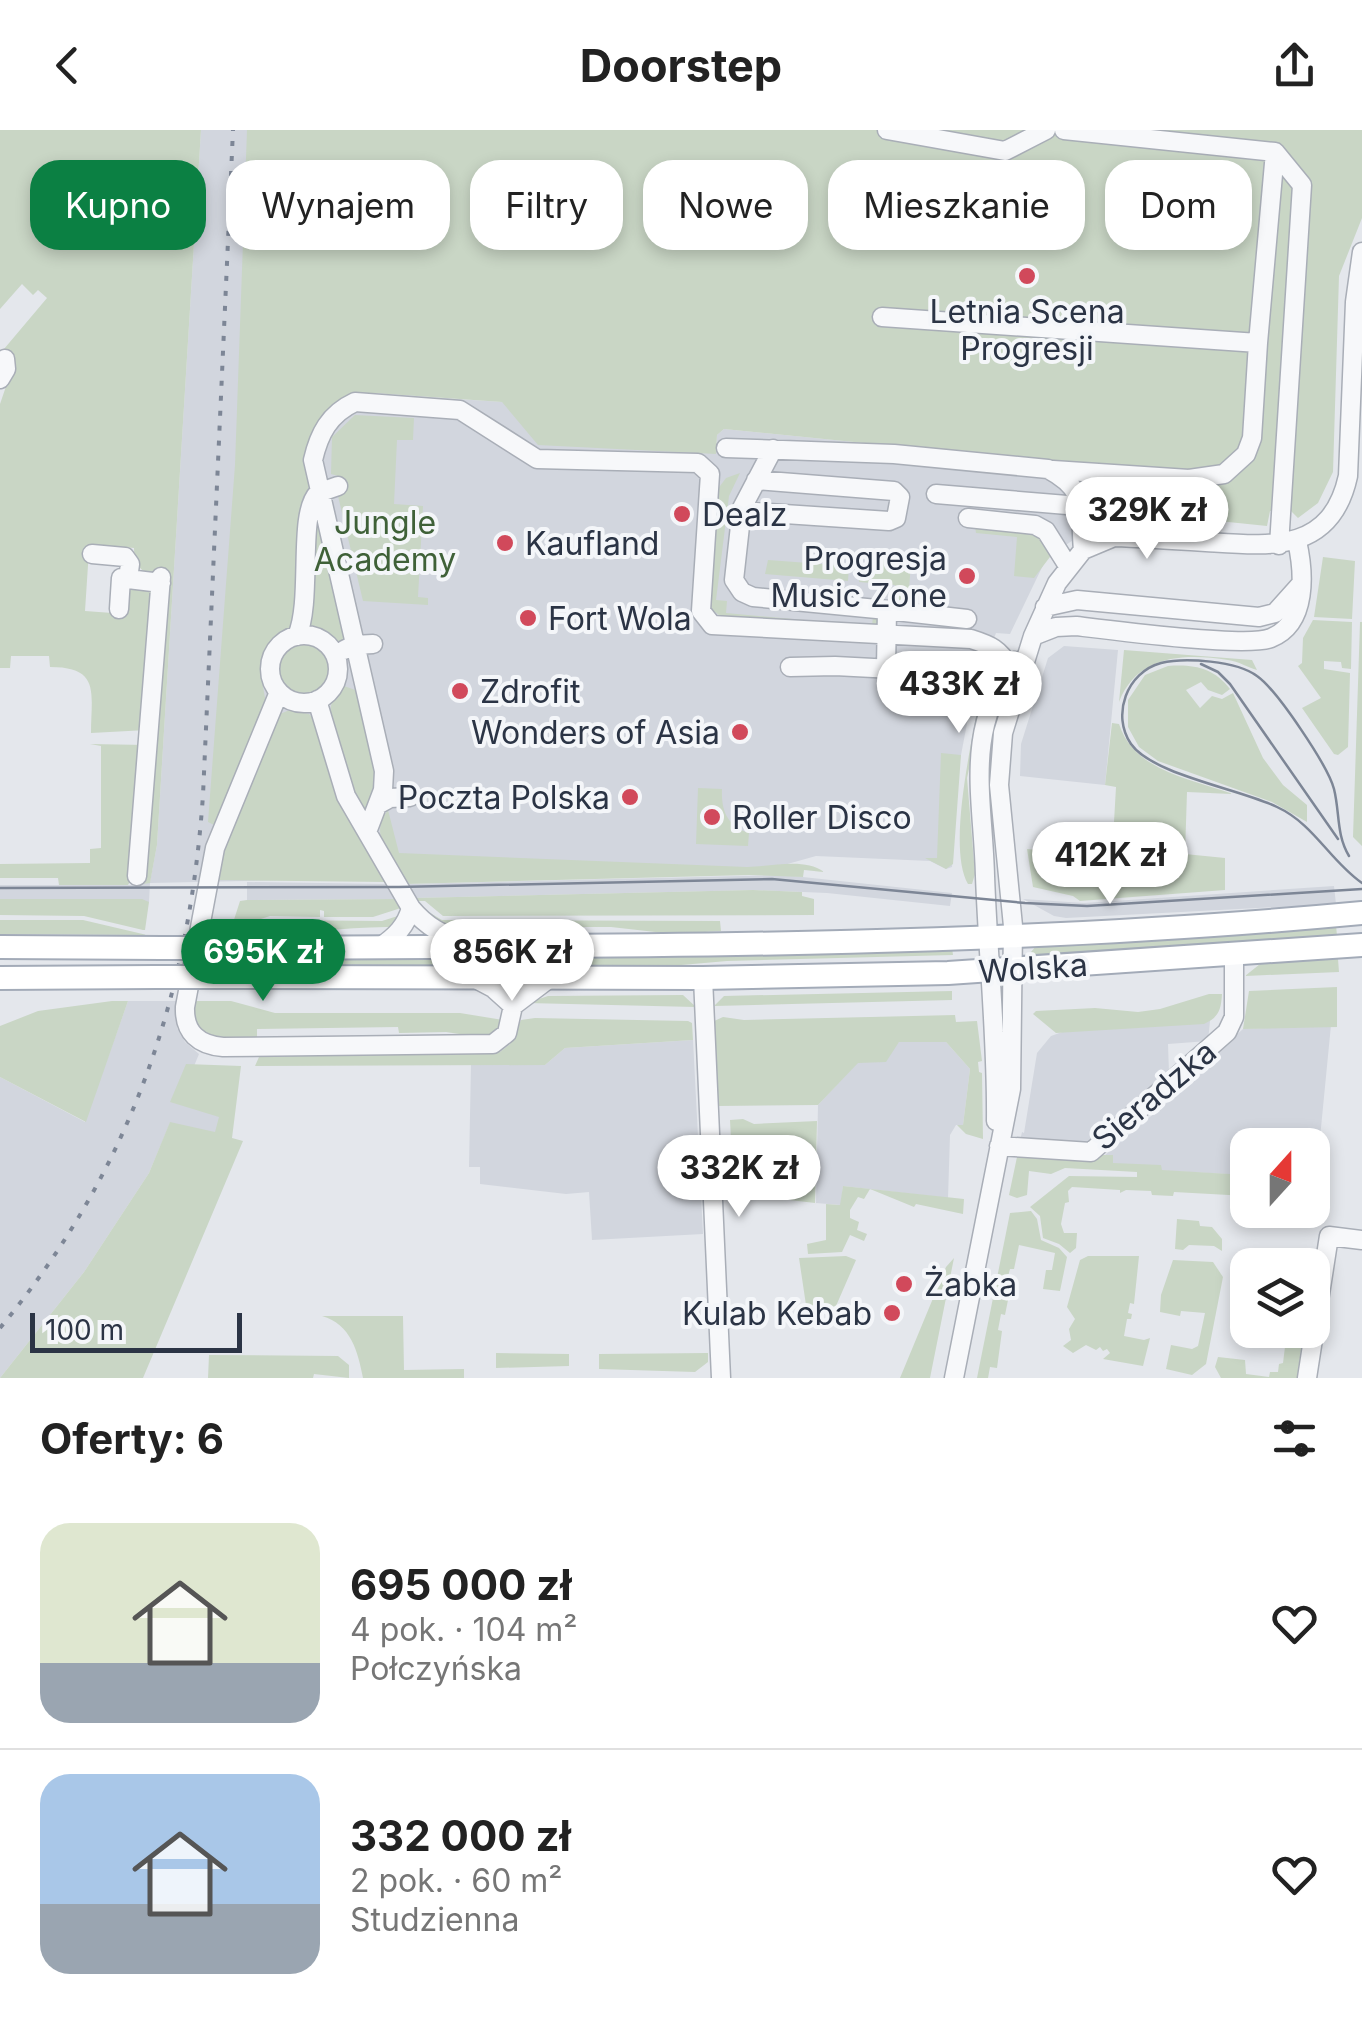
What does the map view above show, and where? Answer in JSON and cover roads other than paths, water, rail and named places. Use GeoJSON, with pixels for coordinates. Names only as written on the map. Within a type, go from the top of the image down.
{"type":"FeatureCollection","features":[{"type":"Feature","properties":{"kind":"main road","name":"Wolska"},"geometry":{"type":"LineString","coordinates":[[0,947],[705,946],[1085,935],[1362,913]]}},
{"type":"Feature","properties":{"kind":"main road","name":"Wolska"},"geometry":{"type":"LineString","coordinates":[[0,978],[704,978],[1002,970],[1362,945]]}},
{"type":"Feature","properties":{"kind":"street"},"geometry":{"type":"LineString","coordinates":[[887,130],[1004,151],[1046,130]]}},
{"type":"Feature","properties":{"kind":"street"},"geometry":{"type":"LineString","coordinates":[[1008,683],[1034,636],[1056,627],[1258,641],[1271,638],[1294,617],[1300,602],[1301,584],[1288,543],[1302,185],[1275,152],[1064,130]]}},
{"type":"Feature","properties":{"kind":"street"},"geometry":{"type":"LineString","coordinates":[[726,448],[894,454],[1189,479],[1224,474],[1246,454],[1252,438],[1275,152]]}},
{"type":"Feature","properties":{"kind":"street"},"geometry":{"type":"LineString","coordinates":[[990,705],[1008,683],[1068,566],[1083,550],[1114,537],[1288,543],[1326,521],[1341,498],[1348,476],[1354,302],[1362,252]]}},
{"type":"Feature","properties":{"kind":"street"},"geometry":{"type":"LineString","coordinates":[[882,316],[1258,343]]}},
{"type":"Feature","properties":{"kind":"street"},"geometry":{"type":"LineString","coordinates":[[0,379],[6,368],[5,359]]}},
{"type":"Feature","properties":{"kind":"street"},"geometry":{"type":"LineString","coordinates":[[367,832],[379,804],[384,771],[364,688],[364,645],[318,493],[313,460],[317,442],[331,418],[355,402],[460,410],[537,459],[698,463],[710,474],[701,611],[712,625],[971,640],[992,645],[1003,655],[1008,683],[999,785],[1013,936],[1002,970]]}},
{"type":"Feature","properties":{"kind":"street"},"geometry":{"type":"LineString","coordinates":[[773,449],[742,511],[734,580],[742,592],[754,597],[968,618]]}},
{"type":"Feature","properties":{"kind":"street"},"geometry":{"type":"LineString","coordinates":[[1048,469],[1070,481],[1078,493],[1083,550]]}},
{"type":"Feature","properties":{"kind":"street"},"geometry":{"type":"LineString","coordinates":[[742,511],[889,521],[896,518],[900,496],[894,492],[756,480]]}},
{"type":"Feature","properties":{"kind":"street"},"geometry":{"type":"LineString","coordinates":[[296,636],[305,609],[309,510],[318,493],[338,486]]}},
{"type":"Feature","properties":{"kind":"street"},"geometry":{"type":"LineString","coordinates":[[936,494],[1079,506]]}},
{"type":"Feature","properties":{"kind":"street"},"geometry":{"type":"LineString","coordinates":[[968,518],[1035,525],[1046,531],[1068,566]]}},
{"type":"Feature","properties":{"kind":"street"},"geometry":{"type":"LineString","coordinates":[[92,554],[124,557],[130,564],[128,579]]}},
{"type":"Feature","properties":{"kind":"street"},"geometry":{"type":"LineString","coordinates":[[118,609],[121,578],[161,580],[137,876]]}},
{"type":"Feature","properties":{"kind":"street"},"geometry":{"type":"LineString","coordinates":[[1045,607],[1077,600],[1259,617],[1275,613],[1301,584]]}},
{"type":"Feature","properties":{"kind":"street"},"geometry":{"type":"LineString","coordinates":[[886,610],[886,668]]}},
{"type":"Feature","properties":{"kind":"street"},"geometry":{"type":"LineString","coordinates":[[296,636],[321,640],[334,654],[336,678],[328,693],[317,700],[295,702],[279,692],[271,678],[271,661],[280,645],[296,636]]}},
{"type":"Feature","properties":{"kind":"street"},"geometry":{"type":"LineString","coordinates":[[334,654],[364,645]]}},
{"type":"Feature","properties":{"kind":"street"},"geometry":{"type":"LineString","coordinates":[[790,668],[989,674],[1008,683]]}},
{"type":"Feature","properties":{"kind":"street"},"geometry":{"type":"LineString","coordinates":[[954,1378],[1011,1089],[1002,970],[986,937],[977,779],[990,705],[988,686],[981,674]]}},
{"type":"Feature","properties":{"kind":"street"},"geometry":{"type":"LineString","coordinates":[[336,678],[364,688]]}},
{"type":"Feature","properties":{"kind":"street"},"geometry":{"type":"LineString","coordinates":[[279,692],[216,848],[185,1007],[188,1030],[206,1044],[224,1047],[485,1045],[499,1041],[507,1033],[513,1006],[550,978]]}},
{"type":"Feature","properties":{"kind":"street"},"geometry":{"type":"LineString","coordinates":[[317,700],[346,796],[411,908],[423,923],[443,935],[481,946]]}},
{"type":"Feature","properties":{"kind":"street"},"geometry":{"type":"LineString","coordinates":[[379,804],[390,798],[410,797]]}},
{"type":"Feature","properties":{"kind":"street"},"geometry":{"type":"LineString","coordinates":[[380,947],[396,936],[411,908]]}},
{"type":"Feature","properties":{"kind":"street","name":"Sieradzka"},"geometry":{"type":"LineString","coordinates":[[999,1146],[1091,1152],[1228,1032],[1234,1016],[1234,955]]}},
{"type":"Feature","properties":{"kind":"street"},"geometry":{"type":"LineString","coordinates":[[474,978],[513,1006]]}},
{"type":"Feature","properties":{"kind":"street"},"geometry":{"type":"LineString","coordinates":[[704,978],[721,1378]]}},
{"type":"Feature","properties":{"kind":"street"},"geometry":{"type":"LineString","coordinates":[[1307,1378],[1329,1236],[1362,1240]]}},
{"type":"Feature","properties":{"kind":"tram line"},"geometry":{"type":"LineString","coordinates":[[1349,856],[1342,840],[1330,778],[1289,712],[1257,676],[1224,664],[1183,660],[1161,663],[1139,675],[1126,696],[1122,720],[1131,744],[1142,755],[1177,773],[1261,800],[1290,814],[1362,883]]}},
{"type":"Feature","properties":{"kind":"tram line"},"geometry":{"type":"LineString","coordinates":[[1201,664],[1218,672],[1230,684],[1338,839]]}},
{"type":"Feature","properties":{"kind":"tram line"},"geometry":{"type":"LineString","coordinates":[[0,888],[399,887],[772,879],[1087,906],[1362,889]]}},
{"type":"Feature","properties":{"kind":"railway"},"geometry":{"type":"LineString","coordinates":[[0,1328],[85,1207],[118,1144],[145,1079],[184,942],[203,795],[233,130]]}},
{"type":"Feature","properties":{"kind":"place","name":"Letnia Scena Progresji"},"geometry":{"type":"Point","coordinates":[1027,276]}},
{"type":"Feature","properties":{"kind":"place","name":"Dealz"},"geometry":{"type":"Point","coordinates":[682,514]}},
{"type":"Feature","properties":{"kind":"place","name":"Kaufland"},"geometry":{"type":"Point","coordinates":[505,543]}},
{"type":"Feature","properties":{"kind":"place","name":"Progresja Music Zone"},"geometry":{"type":"Point","coordinates":[967,576]}},
{"type":"Feature","properties":{"kind":"place","name":"Fort Wola"},"geometry":{"type":"Point","coordinates":[528,618]}},
{"type":"Feature","properties":{"kind":"place","name":"Zdrofit"},"geometry":{"type":"Point","coordinates":[460,691]}},
{"type":"Feature","properties":{"kind":"place","name":"Wonders of Asia"},"geometry":{"type":"Point","coordinates":[740,732]}},
{"type":"Feature","properties":{"kind":"place","name":"Poczta Polska"},"geometry":{"type":"Point","coordinates":[630,797]}},
{"type":"Feature","properties":{"kind":"place","name":"Roller Disco"},"geometry":{"type":"Point","coordinates":[712,817]}},
{"type":"Feature","properties":{"kind":"place","name":"Żabka"},"geometry":{"type":"Point","coordinates":[904,1284]}},
{"type":"Feature","properties":{"kind":"place","name":"Kulab Kebab"},"geometry":{"type":"Point","coordinates":[892,1313]}},
{"type":"Feature","properties":{"kind":"park label","name":"Jungle Academy"},"geometry":{"type":"Point","coordinates":[385,540]}}]}
